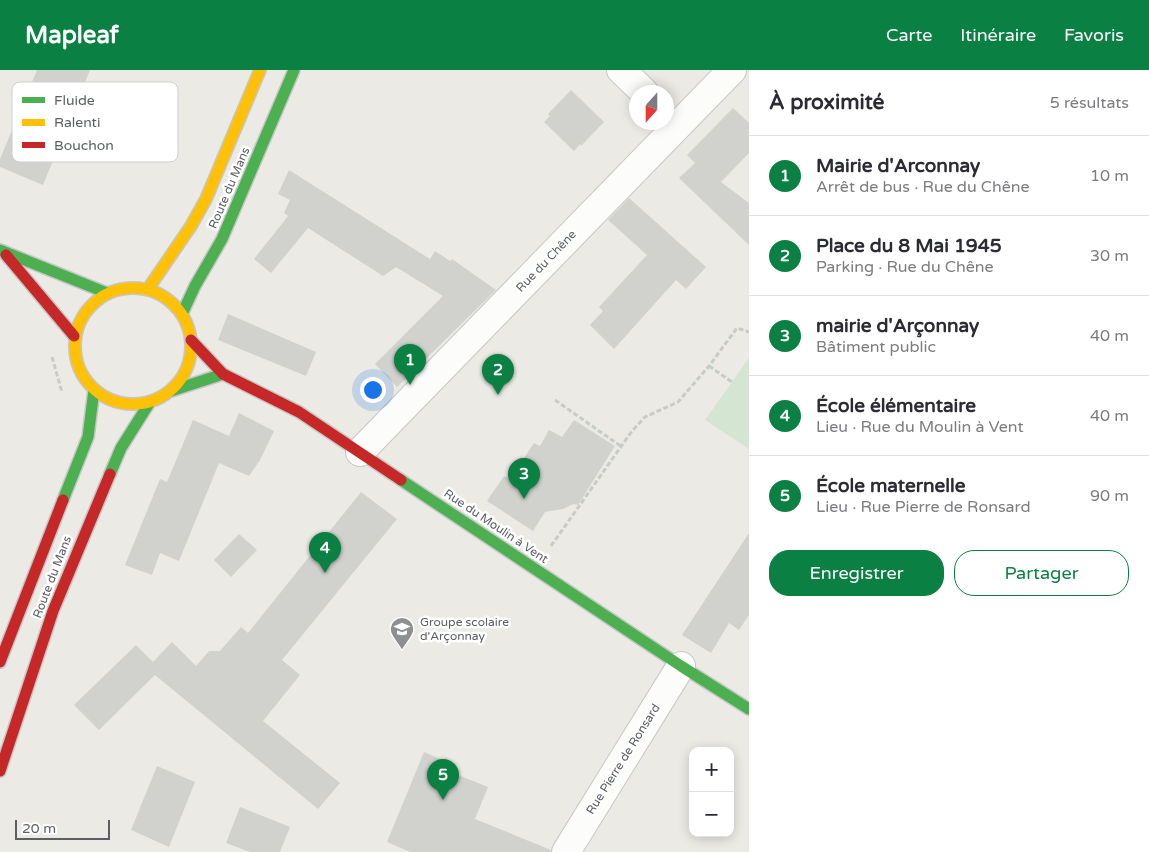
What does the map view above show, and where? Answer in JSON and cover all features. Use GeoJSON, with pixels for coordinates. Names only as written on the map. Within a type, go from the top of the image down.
{"type":"FeatureCollection","features":[{"type":"Feature","properties":{"kind":"main road","name":"Route du Mans"},"geometry":{"type":"LineString","coordinates":[[148,289],[191,226],[206,199],[260,70]]}},
{"type":"Feature","properties":{"kind":"main road","name":"Route du Mans"},"geometry":{"type":"LineString","coordinates":[[182,314],[195,286],[222,239],[294,70]]}},
{"type":"Feature","properties":{"kind":"main road"},"geometry":{"type":"LineString","coordinates":[[2,251],[107,293]]}},
{"type":"Feature","properties":{"kind":"main road"},"geometry":{"type":"LineString","coordinates":[[2,251],[74,336]]}},
{"type":"Feature","properties":{"kind":"main road"},"geometry":{"type":"LineString","coordinates":[[171,391],[183,376],[191,358],[191,340],[188,326],[182,314],[168,298],[148,289],[127,287],[107,293],[85,311],[74,336],[75,356],[81,375],[94,390],[111,401],[130,405],[150,402],[171,391],[223,374]]}},
{"type":"Feature","properties":{"kind":"main road","name":"Rue du Moulin à Vent"},"geometry":{"type":"LineString","coordinates":[[191,340],[223,374],[299,412],[681,666],[749,709]]}},
{"type":"Feature","properties":{"kind":"main road","name":"Route du Mans"},"geometry":{"type":"LineString","coordinates":[[0,662],[88,438],[94,390]]}},
{"type":"Feature","properties":{"kind":"main road","name":"Route du Mans"},"geometry":{"type":"LineString","coordinates":[[0,771],[53,611],[67,576],[121,448],[150,402]]}},
{"type":"Feature","properties":{"kind":"street"},"geometry":{"type":"LineString","coordinates":[[621,70],[637,85]]}},
{"type":"Feature","properties":{"kind":"street","name":"Rue du Chêne"},"geometry":{"type":"LineString","coordinates":[[674,118],[732,70]]}},
{"type":"Feature","properties":{"kind":"street","name":"Rue du Chêne"},"geometry":{"type":"LineString","coordinates":[[360,452],[663,130]]}},
{"type":"Feature","properties":{"kind":"street","name":"Rue Pierre de Ronsard"},"geometry":{"type":"LineString","coordinates":[[566,852],[681,666]]}},
{"type":"Feature","properties":{"kind":"path"},"geometry":{"type":"LineString","coordinates":[[535,568],[632,431],[645,417],[678,402],[709,366],[737,328],[749,332]]}},
{"type":"Feature","properties":{"kind":"path"},"geometry":{"type":"LineString","coordinates":[[52,356],[64,399]]}},
{"type":"Feature","properties":{"kind":"path"},"geometry":{"type":"LineString","coordinates":[[709,366],[732,382]]}},
{"type":"Feature","properties":{"kind":"path"},"geometry":{"type":"LineString","coordinates":[[556,400],[622,447]]}},
{"type":"Feature","properties":{"kind":"green space"},"geometry":{"type":"Polygon","coordinates":[[[749,358],[749,449],[705,420],[749,358]]]}},
{"type":"Feature","properties":{"kind":"building"},"geometry":{"type":"Polygon","coordinates":[[[37,70],[90,70],[85,82],[32,82],[37,70]]]}},
{"type":"Feature","properties":{"kind":"building"},"geometry":{"type":"Polygon","coordinates":[[[571,90],[604,122],[574,151],[544,122],[550,116],[548,114],[571,90]]]}},
{"type":"Feature","properties":{"kind":"building"},"geometry":{"type":"Polygon","coordinates":[[[733,108],[749,123],[749,153],[721,182],[749,203],[749,245],[679,178],[695,163],[687,155],[733,108]]]}},
{"type":"Feature","properties":{"kind":"building"},"geometry":{"type":"Polygon","coordinates":[[[12,130],[12,162],[52,162],[43,185],[0,167],[0,159],[12,130]]]}},
{"type":"Feature","properties":{"kind":"building"},"geometry":{"type":"Polygon","coordinates":[[[289,170],[430,259],[435,251],[450,261],[452,259],[496,290],[397,387],[375,364],[443,296],[396,267],[383,276],[308,228],[271,273],[254,259],[288,216],[284,213],[290,200],[278,194],[289,170]]]}},
{"type":"Feature","properties":{"kind":"building"},"geometry":{"type":"Polygon","coordinates":[[[629,198],[706,267],[686,289],[676,280],[614,349],[590,325],[603,311],[599,307],[647,255],[608,220],[629,198]]]}},
{"type":"Feature","properties":{"kind":"building"},"geometry":{"type":"Polygon","coordinates":[[[228,314],[316,352],[306,376],[218,340],[228,314]]]}},
{"type":"Feature","properties":{"kind":"building"},"geometry":{"type":"Polygon","coordinates":[[[239,413],[274,431],[260,460],[249,476],[219,463],[179,561],[160,553],[152,575],[125,565],[160,479],[167,482],[193,420],[229,436],[239,413]]]}},
{"type":"Feature","properties":{"kind":"building"},"geometry":{"type":"Polygon","coordinates":[[[574,420],[615,446],[578,505],[573,504],[563,509],[545,512],[533,531],[487,501],[504,476],[510,479],[534,443],[540,446],[549,430],[562,437],[574,420]]]}},
{"type":"Feature","properties":{"kind":"building"},"geometry":{"type":"Polygon","coordinates":[[[361,492],[397,519],[282,660],[300,675],[263,721],[340,783],[318,809],[155,675],[99,730],[74,705],[136,645],[153,662],[172,642],[196,666],[209,651],[220,651],[241,627],[248,633],[361,492]]]}},
{"type":"Feature","properties":{"kind":"building"},"geometry":{"type":"Polygon","coordinates":[[[749,533],[749,615],[739,630],[729,623],[711,653],[682,635],[749,533]]]}},
{"type":"Feature","properties":{"kind":"building"},"geometry":{"type":"Polygon","coordinates":[[[239,534],[257,550],[231,577],[214,560],[239,534]]]}},
{"type":"Feature","properties":{"kind":"building"},"geometry":{"type":"Polygon","coordinates":[[[424,752],[456,766],[453,773],[488,787],[475,819],[551,850],[550,852],[410,852],[387,842],[424,752]]]}},
{"type":"Feature","properties":{"kind":"building"},"geometry":{"type":"Polygon","coordinates":[[[157,766],[195,782],[169,847],[131,830],[157,766]]]}},
{"type":"Feature","properties":{"kind":"building"},"geometry":{"type":"Polygon","coordinates":[[[240,807],[290,827],[280,852],[250,852],[226,843],[240,807]]]}},
{"type":"Feature","properties":{"kind":"traffic: fast"},"geometry":{"type":"LineString","coordinates":[[182,314],[195,286],[222,239],[294,70]]}},
{"type":"Feature","properties":{"kind":"traffic: fast"},"geometry":{"type":"LineString","coordinates":[[0,250],[107,293]]}},
{"type":"Feature","properties":{"kind":"traffic: fast"},"geometry":{"type":"LineString","coordinates":[[171,391],[223,374]]}},
{"type":"Feature","properties":{"kind":"traffic: fast"},"geometry":{"type":"LineString","coordinates":[[63,500],[88,437],[94,390]]}},
{"type":"Feature","properties":{"kind":"traffic: fast"},"geometry":{"type":"LineString","coordinates":[[110,474],[121,448],[150,402]]}},
{"type":"Feature","properties":{"kind":"traffic: fast"},"geometry":{"type":"LineString","coordinates":[[401,480],[749,709]]}},
{"type":"Feature","properties":{"kind":"traffic: slow"},"geometry":{"type":"LineString","coordinates":[[148,289],[191,226],[206,199],[260,70]]}},
{"type":"Feature","properties":{"kind":"traffic: slow"},"geometry":{"type":"LineString","coordinates":[[133,288],[155,292],[165,297],[174,305],[182,314],[187,324],[191,346],[187,368],[182,378],[174,387],[165,395],[155,400],[133,404],[111,400],[101,395],[92,387],[84,378],[79,368],[75,346],[79,324],[84,314],[92,305],[101,297],[111,292],[133,288]]}},
{"type":"Feature","properties":{"kind":"traffic: jam"},"geometry":{"type":"LineString","coordinates":[[6,255],[74,336]]}},
{"type":"Feature","properties":{"kind":"traffic: jam"},"geometry":{"type":"LineString","coordinates":[[191,340],[223,374],[299,412],[401,480]]}},
{"type":"Feature","properties":{"kind":"traffic: jam"},"geometry":{"type":"LineString","coordinates":[[0,771],[53,611],[110,474]]}},
{"type":"Feature","properties":{"kind":"traffic: jam"},"geometry":{"type":"LineString","coordinates":[[0,662],[63,500]]}},
{"type":"Feature","properties":{"kind":"place","name":"Mairie d'Arconnay"},"geometry":{"type":"Point","coordinates":[410,385]}},
{"type":"Feature","properties":{"kind":"place","name":"Place du 8 Mai 1945"},"geometry":{"type":"Point","coordinates":[498,395]}},
{"type":"Feature","properties":{"kind":"place","name":"mairie d'Arçonnay"},"geometry":{"type":"Point","coordinates":[524,499]}},
{"type":"Feature","properties":{"kind":"place","name":"École élémentaire"},"geometry":{"type":"Point","coordinates":[325,573]}},
{"type":"Feature","properties":{"kind":"place","name":"Groupe scolaire d'Arçonnay"},"geometry":{"type":"Point","coordinates":[402,650]}},
{"type":"Feature","properties":{"kind":"place","name":"École maternelle"},"geometry":{"type":"Point","coordinates":[443,800]}}]}
